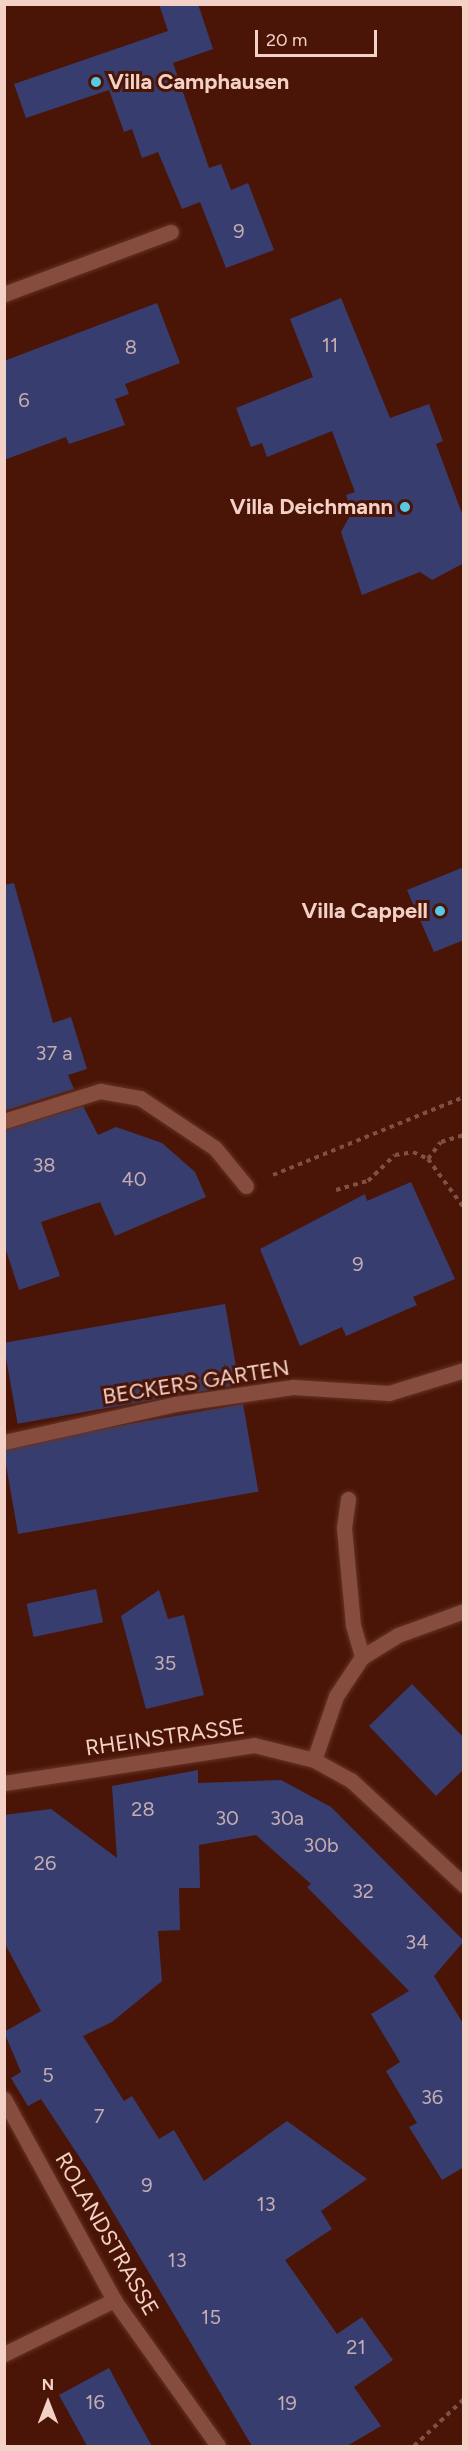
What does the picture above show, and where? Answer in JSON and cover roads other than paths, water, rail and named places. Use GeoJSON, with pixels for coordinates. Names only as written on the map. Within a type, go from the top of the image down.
{"type":"FeatureCollection","features":[{"type":"Feature","properties":{"kind":"street"},"geometry":{"type":"LineString","coordinates":[[4,294],[171,232]]}},
{"type":"Feature","properties":{"kind":"street"},"geometry":{"type":"LineString","coordinates":[[4,1121],[100,1091],[140,1098],[214,1148],[246,1186]]}},
{"type":"Feature","properties":{"kind":"street","name":"BECKERS GARTEN"},"geometry":{"type":"LineString","coordinates":[[4,1442],[175,1404],[293,1387],[389,1392],[464,1370]]}},
{"type":"Feature","properties":{"kind":"street"},"geometry":{"type":"LineString","coordinates":[[348,1499],[344,1528],[362,1657]]}},
{"type":"Feature","properties":{"kind":"street"},"geometry":{"type":"LineString","coordinates":[[314,1760],[336,1696],[362,1657],[398,1635],[464,1611]]}},
{"type":"Feature","properties":{"kind":"street","name":"RHEINSTRASSE"},"geometry":{"type":"LineString","coordinates":[[4,1783],[254,1745],[314,1760],[352,1781],[464,1885]]}},
{"type":"Feature","properties":{"kind":"street","name":"ROLANDSTRASSE"},"geometry":{"type":"LineString","coordinates":[[4,2100],[114,2300],[218,2446]]}},
{"type":"Feature","properties":{"kind":"street"},"geometry":{"type":"LineString","coordinates":[[4,2354],[114,2300]]}},
{"type":"Feature","properties":{"kind":"place","name":"Villa Camphausen"},"geometry":{"type":"Point","coordinates":[96,82]}},
{"type":"Feature","properties":{"kind":"place","name":"Villa Deichmann"},"geometry":{"type":"Point","coordinates":[405,507]}},
{"type":"Feature","properties":{"kind":"place","name":"Villa Cappell"},"geometry":{"type":"Point","coordinates":[440,911]}}]}
